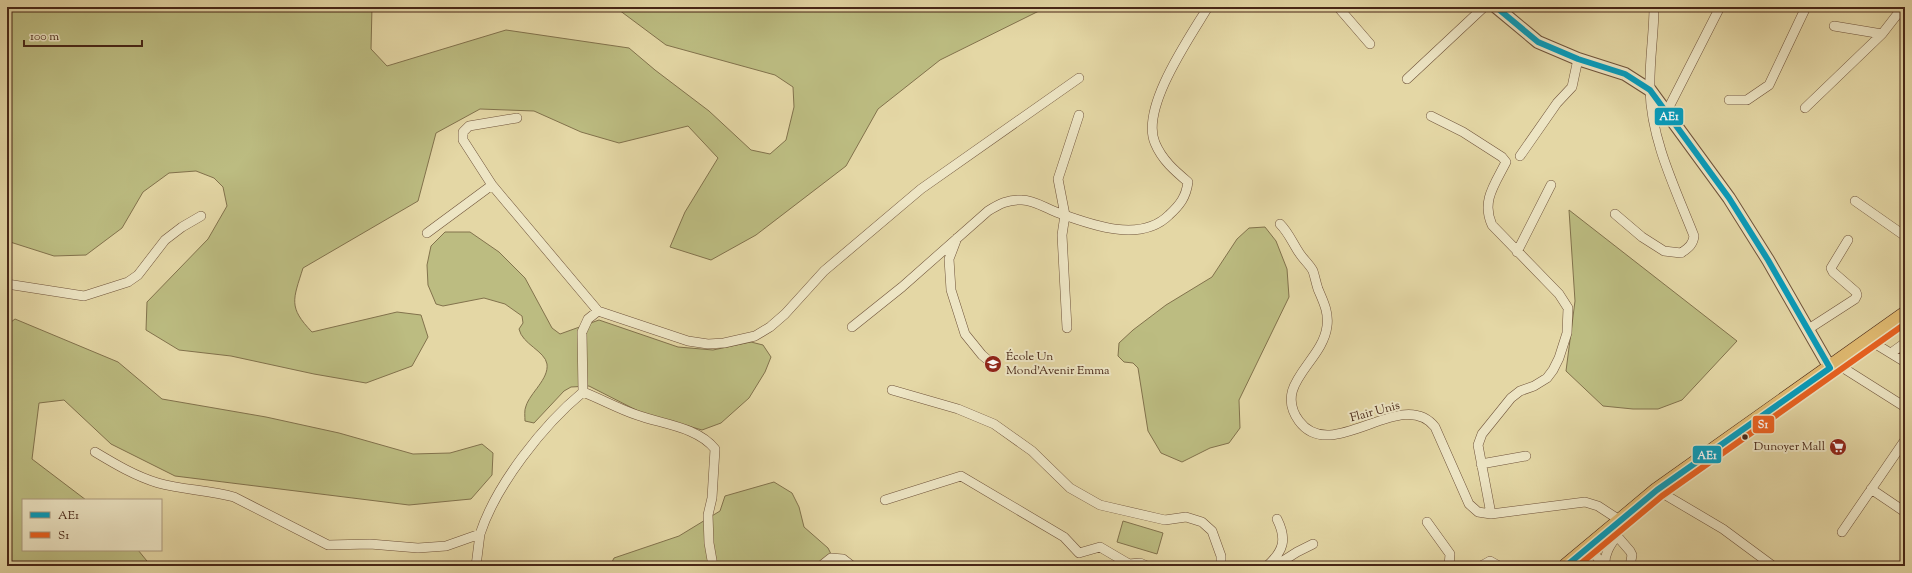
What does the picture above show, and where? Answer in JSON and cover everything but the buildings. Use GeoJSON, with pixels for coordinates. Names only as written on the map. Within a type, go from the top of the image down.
{"type":"FeatureCollection","features":[{"type":"Feature","properties":{"kind":"main road"},"geometry":{"type":"LineString","coordinates":[[1566,566],[1589,547],[1616,528],[1657,490],[1749,424],[1834,366],[1905,314]]}},
{"type":"Feature","properties":{"kind":"street"},"geometry":{"type":"LineString","coordinates":[[852,327],[902,288],[958,237],[988,211],[1000,203],[1009,201],[1031,201],[1090,224],[1121,230],[1148,228],[1163,222],[1186,194],[1188,182],[1170,167],[1154,142],[1152,123],[1156,102],[1167,76],[1208,7]]}},
{"type":"Feature","properties":{"kind":"street"},"geometry":{"type":"LineString","coordinates":[[1338,7],[1370,44]]}},
{"type":"Feature","properties":{"kind":"street"},"geometry":{"type":"LineString","coordinates":[[1407,79],[1484,7]]}},
{"type":"Feature","properties":{"kind":"street"},"geometry":{"type":"LineString","coordinates":[[1615,214],[1642,237],[1664,251],[1681,253],[1691,246],[1694,241],[1694,236],[1657,135],[1650,90],[1654,7]]}},
{"type":"Feature","properties":{"kind":"street"},"geometry":{"type":"LineString","coordinates":[[1667,112],[1720,7]]}},
{"type":"Feature","properties":{"kind":"street"},"geometry":{"type":"LineString","coordinates":[[1729,100],[1747,100],[1769,85],[1806,7]]}},
{"type":"Feature","properties":{"kind":"street"},"geometry":{"type":"LineString","coordinates":[[1805,108],[1882,34],[1903,7]]}},
{"type":"Feature","properties":{"kind":"street"},"geometry":{"type":"LineString","coordinates":[[1500,9],[1538,42],[1578,59],[1625,74],[1650,90],[1729,198],[1768,260],[1806,330],[1834,366],[1905,407]]}},
{"type":"Feature","properties":{"kind":"street"},"geometry":{"type":"LineString","coordinates":[[1834,26],[1882,34]]}},
{"type":"Feature","properties":{"kind":"street"},"geometry":{"type":"LineString","coordinates":[[1520,156],[1557,103],[1572,87],[1578,59]]}},
{"type":"Feature","properties":{"kind":"street"},"geometry":{"type":"LineString","coordinates":[[517,118],[469,126],[463,132],[463,140],[492,185],[598,311],[688,341],[708,344],[724,343],[755,336],[770,327],[785,314],[824,271],[921,189],[1080,78]]}},
{"type":"Feature","properties":{"kind":"street"},"geometry":{"type":"LineString","coordinates":[[1067,328],[1062,235],[1065,215],[1058,179],[1079,115]]}},
{"type":"Feature","properties":{"kind":"street"},"geometry":{"type":"LineString","coordinates":[[1431,116],[1484,144],[1502,156],[1506,162],[1488,198],[1487,214],[1492,225],[1559,294],[1568,308],[1567,333],[1559,358],[1547,378],[1534,386],[1520,391],[1511,398],[1482,434],[1478,445],[1491,514]]}},
{"type":"Feature","properties":{"kind":"street"},"geometry":{"type":"LineString","coordinates":[[427,233],[492,185]]}},
{"type":"Feature","properties":{"kind":"street"},"geometry":{"type":"LineString","coordinates":[[1517,252],[1551,186]]}},
{"type":"Feature","properties":{"kind":"street"},"geometry":{"type":"LineString","coordinates":[[1856,201],[1905,236]]}},
{"type":"Feature","properties":{"kind":"street"},"geometry":{"type":"LineString","coordinates":[[7,284],[84,296],[128,282],[138,275],[165,240],[182,227],[201,216]]}},
{"type":"Feature","properties":{"kind":"street","name":"Flair Unis"},"geometry":{"type":"LineString","coordinates":[[1280,224],[1289,234],[1300,254],[1313,271],[1327,311],[1327,325],[1322,345],[1291,391],[1294,414],[1300,422],[1312,432],[1328,436],[1356,430],[1385,419],[1420,414],[1429,419],[1435,426],[1469,504],[1478,512],[1491,514],[1585,502],[1598,506],[1616,528],[1632,555],[1630,566]]}},
{"type":"Feature","properties":{"kind":"street"},"geometry":{"type":"LineString","coordinates":[[958,237],[949,259],[950,290],[965,334],[982,355],[995,366]]}},
{"type":"Feature","properties":{"kind":"street"},"geometry":{"type":"LineString","coordinates":[[1806,330],[1855,299],[1857,295],[1856,292],[1833,272],[1831,268],[1848,240]]}},
{"type":"Feature","properties":{"kind":"street"},"geometry":{"type":"LineString","coordinates":[[476,566],[480,534],[485,518],[491,511],[506,481],[542,432],[583,392],[582,332],[588,318],[598,311]]}},
{"type":"Feature","properties":{"kind":"street"},"geometry":{"type":"LineString","coordinates":[[1869,340],[1905,362]]}},
{"type":"Feature","properties":{"kind":"street"},"geometry":{"type":"LineString","coordinates":[[1890,353],[1905,343]]}},
{"type":"Feature","properties":{"kind":"street"},"geometry":{"type":"LineString","coordinates":[[892,390],[958,409],[994,424],[1032,451],[1070,488],[1100,506],[1165,520],[1186,517],[1202,522],[1212,531],[1221,556],[1222,566]]}},
{"type":"Feature","properties":{"kind":"street"},"geometry":{"type":"LineString","coordinates":[[583,392],[636,415],[690,431],[711,443],[716,449],[712,498],[708,515],[709,543],[713,566]]}},
{"type":"Feature","properties":{"kind":"street"},"geometry":{"type":"LineString","coordinates":[[1842,532],[1905,440]]}},
{"type":"Feature","properties":{"kind":"street"},"geometry":{"type":"LineString","coordinates":[[95,452],[134,474],[159,483],[220,493],[234,497],[328,545],[370,544],[418,548],[446,546],[480,534]]}},
{"type":"Feature","properties":{"kind":"street"},"geometry":{"type":"LineString","coordinates":[[1481,464],[1526,456]]}},
{"type":"Feature","properties":{"kind":"street"},"geometry":{"type":"LineString","coordinates":[[885,500],[961,476],[1064,537],[1080,553],[1100,547],[1129,564],[1140,563],[1147,566]]}},
{"type":"Feature","properties":{"kind":"street"},"geometry":{"type":"LineString","coordinates":[[1657,490],[1723,529],[1773,566]]}},
{"type":"Feature","properties":{"kind":"street"},"geometry":{"type":"LineString","coordinates":[[1871,490],[1905,512]]}},
{"type":"Feature","properties":{"kind":"street"},"geometry":{"type":"LineString","coordinates":[[1267,566],[1282,549],[1281,528],[1277,519]]}},
{"type":"Feature","properties":{"kind":"street"},"geometry":{"type":"LineString","coordinates":[[1427,522],[1450,554],[1449,566]]}},
{"type":"Feature","properties":{"kind":"street"},"geometry":{"type":"LineString","coordinates":[[1604,566],[1606,554],[1616,528]]}},
{"type":"Feature","properties":{"kind":"street"},"geometry":{"type":"LineString","coordinates":[[1275,566],[1313,544]]}},
{"type":"Feature","properties":{"kind":"street"},"geometry":{"type":"LineString","coordinates":[[1589,547],[1604,566]]}},
{"type":"Feature","properties":{"kind":"street"},"geometry":{"type":"LineString","coordinates":[[821,566],[831,558],[843,559],[852,566]]}},
{"type":"Feature","properties":{"kind":"street"},"geometry":{"type":"LineString","coordinates":[[1481,566],[1490,561],[1499,566]]}},
{"type":"Feature","properties":{"kind":"green space"},"geometry":{"type":"Polygon","coordinates":[[[7,7],[372,7],[371,49],[387,66],[506,30],[629,48],[709,111],[751,150],[770,154],[786,140],[794,107],[793,87],[775,75],[666,45],[615,7],[1047,7],[940,60],[878,109],[846,166],[756,235],[711,260],[670,247],[685,212],[718,158],[688,126],[619,143],[581,132],[534,111],[480,109],[436,133],[418,201],[303,268],[297,288],[295,296],[296,309],[299,316],[312,332],[397,312],[421,315],[428,337],[412,366],[366,383],[314,374],[231,356],[179,350],[146,330],[147,302],[208,239],[227,206],[223,187],[214,178],[196,171],[169,173],[143,192],[122,228],[86,255],[54,256],[7,241],[7,7]]]}},
{"type":"Feature","properties":{"kind":"green space"},"geometry":{"type":"Polygon","coordinates":[[[1569,210],[1737,341],[1682,400],[1658,409],[1633,409],[1603,406],[1566,371],[1575,301],[1569,210]]]}},
{"type":"Feature","properties":{"kind":"green space"},"geometry":{"type":"Polygon","coordinates":[[[1265,227],[1276,241],[1287,269],[1289,297],[1239,400],[1240,428],[1229,443],[1210,448],[1182,462],[1161,453],[1148,431],[1138,368],[1133,363],[1124,362],[1118,356],[1119,343],[1133,330],[1166,305],[1212,277],[1237,239],[1249,228],[1265,227]]]}},
{"type":"Feature","properties":{"kind":"green space"},"geometry":{"type":"Polygon","coordinates":[[[445,232],[470,232],[499,252],[525,278],[552,328],[560,334],[599,320],[678,347],[713,350],[751,342],[763,345],[771,357],[765,372],[749,398],[721,423],[702,430],[640,412],[589,386],[571,387],[564,391],[534,423],[525,421],[525,409],[528,401],[547,370],[545,359],[524,339],[521,334],[519,329],[523,323],[522,316],[505,304],[484,298],[443,306],[436,304],[428,285],[427,265],[431,246],[445,232]]]}},
{"type":"Feature","properties":{"kind":"green space"},"geometry":{"type":"Polygon","coordinates":[[[15,319],[118,362],[162,399],[266,417],[339,433],[413,454],[450,453],[482,444],[493,453],[492,475],[471,499],[409,505],[175,476],[111,444],[64,400],[39,403],[32,459],[85,499],[22,499],[22,551],[139,551],[151,566],[7,566],[7,325],[15,319]]]}},
{"type":"Feature","properties":{"kind":"green space"},"geometry":{"type":"Polygon","coordinates":[[[774,482],[792,493],[799,507],[804,527],[828,548],[837,566],[610,566],[614,558],[679,536],[720,511],[725,496],[774,482]]]}},
{"type":"Feature","properties":{"kind":"green space"},"geometry":{"type":"Polygon","coordinates":[[[1123,521],[1163,533],[1157,554],[1117,542],[1123,521]]]}},
{"type":"Feature","properties":{"kind":"transit line","name":"AE1"},"geometry":{"type":"LineString","coordinates":[[1496,7],[1538,42],[1578,59],[1625,74],[1650,90],[1729,198],[1768,260],[1830,368],[1657,490],[1566,566]]}},
{"type":"Feature","properties":{"kind":"transit line","name":"S1"},"geometry":{"type":"LineString","coordinates":[[1578,566],[1662,496],[1905,324]]}},
{"type":"Feature","properties":{"kind":"place","name":"École Un Mond'Avenir Emma"},"geometry":{"type":"Point","coordinates":[993,364]}},
{"type":"Feature","properties":{"kind":"place","name":"Dunoyer Mall"},"geometry":{"type":"Point","coordinates":[1838,447]}}]}
